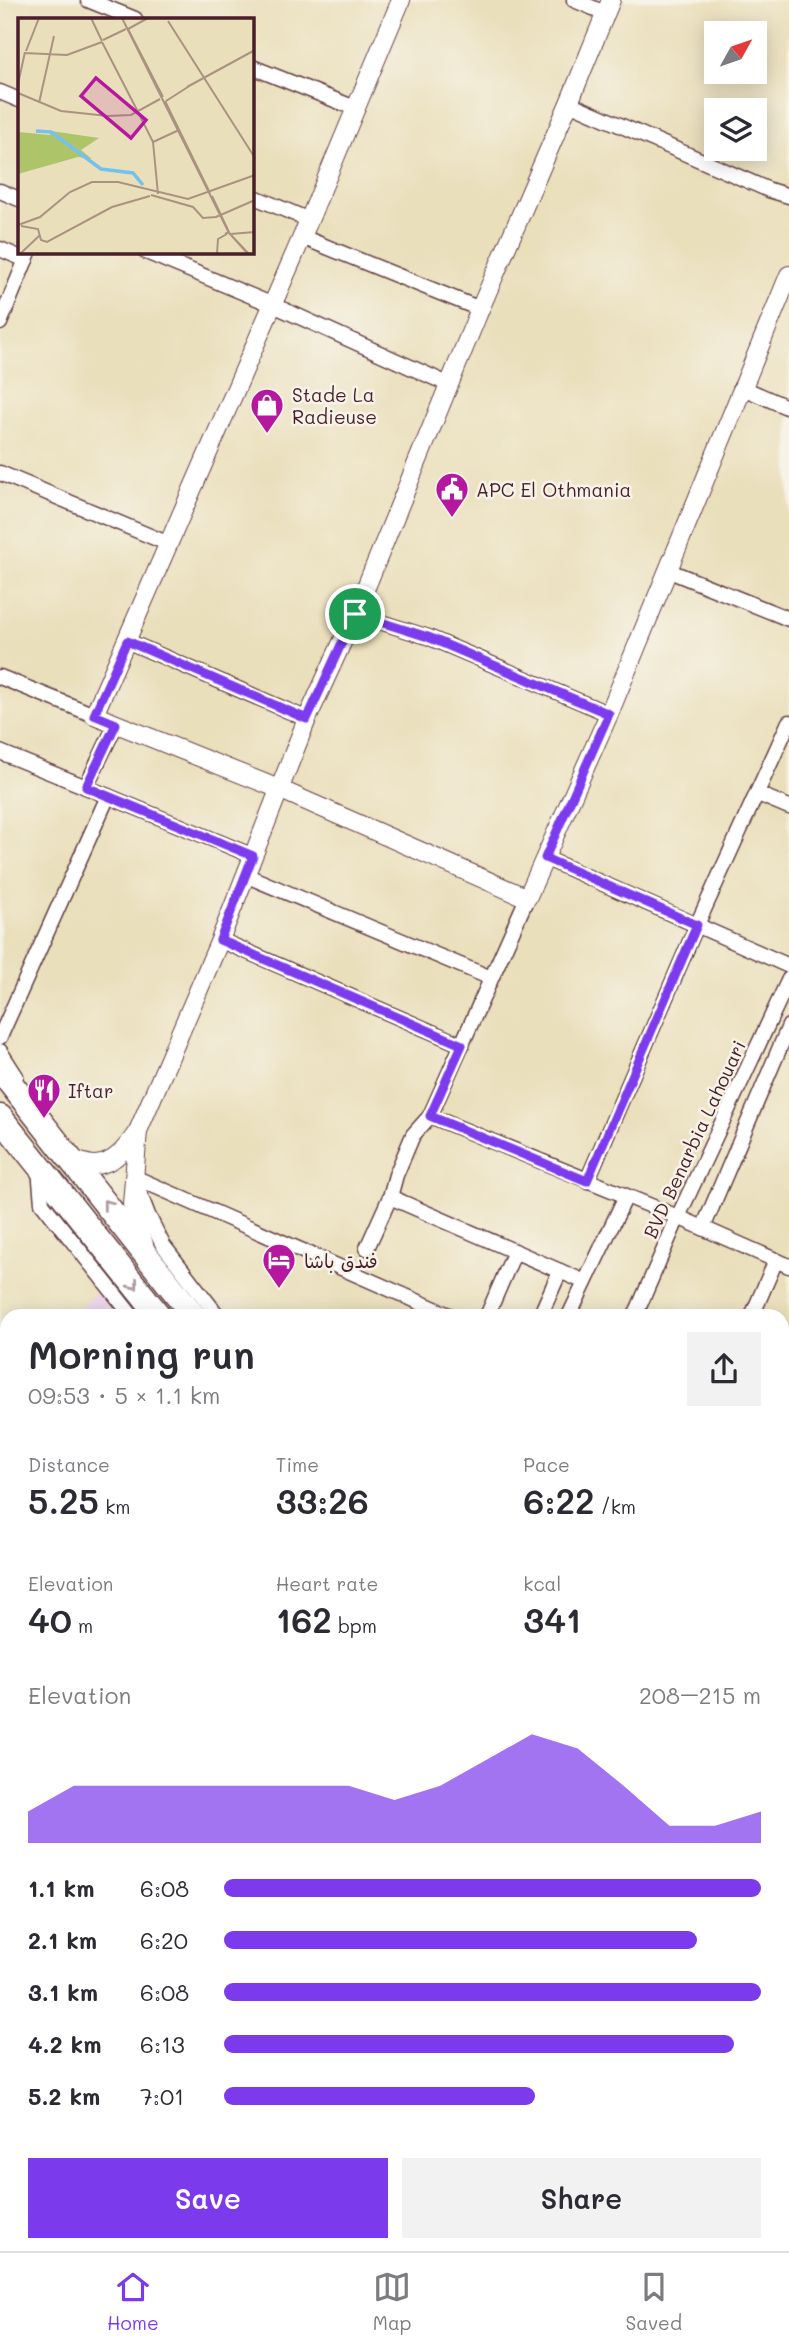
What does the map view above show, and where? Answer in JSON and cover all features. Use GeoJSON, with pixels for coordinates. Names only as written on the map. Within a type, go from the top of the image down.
{"type":"FeatureCollection","features":[{"type":"Feature","properties":{"kind":"highway"},"geometry":{"type":"LineString","coordinates":[[0,1070],[189,1309]]}},
{"type":"Feature","properties":{"kind":"highway"},"geometry":{"type":"LineString","coordinates":[[0,1117],[153,1309]]}},
{"type":"Feature","properties":{"kind":"street"},"geometry":{"type":"LineString","coordinates":[[88,0],[133,18]]}},
{"type":"Feature","properties":{"kind":"street"},"geometry":{"type":"LineString","coordinates":[[68,1158],[95,1165],[113,1160],[138,1131],[220,940],[307,719],[355,614],[608,6],[574,0]]}},
{"type":"Feature","properties":{"kind":"street"},"geometry":{"type":"LineString","coordinates":[[94,715],[355,108],[397,1]]}},
{"type":"Feature","properties":{"kind":"street"},"geometry":{"type":"LineString","coordinates":[[254,68],[355,108]]}},
{"type":"Feature","properties":{"kind":"street"},"geometry":{"type":"LineString","coordinates":[[0,92],[18,100]]}},
{"type":"Feature","properties":{"kind":"street"},"geometry":{"type":"LineString","coordinates":[[569,103],[769,190],[789,195]]}},
{"type":"Feature","properties":{"kind":"street"},"geometry":{"type":"LineString","coordinates":[[0,191],[18,199]]}},
{"type":"Feature","properties":{"kind":"street"},"geometry":{"type":"LineString","coordinates":[[254,197],[304,228],[480,309]]}},
{"type":"Feature","properties":{"kind":"street"},"geometry":{"type":"LineString","coordinates":[[0,249],[18,254]]}},
{"type":"Feature","properties":{"kind":"street"},"geometry":{"type":"LineString","coordinates":[[151,254],[271,304],[450,385]]}},
{"type":"Feature","properties":{"kind":"street"},"geometry":{"type":"LineString","coordinates":[[0,323],[28,256]]}},
{"type":"Feature","properties":{"kind":"street"},"geometry":{"type":"LineString","coordinates":[[367,1248],[413,1135],[430,1116],[609,714],[789,275]]}},
{"type":"Feature","properties":{"kind":"street"},"geometry":{"type":"LineString","coordinates":[[741,387],[789,408]]}},
{"type":"Feature","properties":{"kind":"street"},"geometry":{"type":"LineString","coordinates":[[0,473],[169,544]]}},
{"type":"Feature","properties":{"kind":"street"},"geometry":{"type":"LineString","coordinates":[[667,570],[789,619]]}},
{"type":"Feature","properties":{"kind":"street"},"geometry":{"type":"LineString","coordinates":[[355,614],[428,637],[609,714]]}},
{"type":"Feature","properties":{"kind":"street"},"geometry":{"type":"LineString","coordinates":[[127,641],[307,719]]}},
{"type":"Feature","properties":{"kind":"street"},"geometry":{"type":"LineString","coordinates":[[0,677],[279,789],[527,898]]}},
{"type":"Feature","properties":{"kind":"street"},"geometry":{"type":"LineString","coordinates":[[587,1181],[697,925],[789,722]]}},
{"type":"Feature","properties":{"kind":"street"},"geometry":{"type":"LineString","coordinates":[[86,787],[116,724]]}},
{"type":"Feature","properties":{"kind":"street"},"geometry":{"type":"LineString","coordinates":[[0,752],[253,856]]}},
{"type":"Feature","properties":{"kind":"street"},"geometry":{"type":"LineString","coordinates":[[758,794],[789,807]]}},
{"type":"Feature","properties":{"kind":"street"},"geometry":{"type":"LineString","coordinates":[[0,1037],[108,796]]}},
{"type":"Feature","properties":{"kind":"street"},"geometry":{"type":"LineString","coordinates":[[545,858],[789,966]]}},
{"type":"Feature","properties":{"kind":"street"},"geometry":{"type":"LineString","coordinates":[[245,875],[491,978]]}},
{"type":"Feature","properties":{"kind":"street"},"geometry":{"type":"LineString","coordinates":[[220,940],[462,1045]]}},
{"type":"Feature","properties":{"kind":"street","name":"BVD Benarbia Lahouari"},"geometry":{"type":"LineString","coordinates":[[638,1309],[789,979]]}},
{"type":"Feature","properties":{"kind":"street"},"geometry":{"type":"LineString","coordinates":[[703,1228],[789,1026],[771,1019]]}},
{"type":"Feature","properties":{"kind":"street"},"geometry":{"type":"LineString","coordinates":[[0,1051],[15,1075],[28,1106]]}},
{"type":"Feature","properties":{"kind":"street"},"geometry":{"type":"LineString","coordinates":[[430,1116],[625,1198],[678,1217],[782,1263],[756,1309]]}},
{"type":"Feature","properties":{"kind":"street"},"geometry":{"type":"LineString","coordinates":[[138,1131],[132,1204],[148,1256]]}},
{"type":"Feature","properties":{"kind":"street"},"geometry":{"type":"LineString","coordinates":[[39,1168],[41,1202],[126,1309]]}},
{"type":"Feature","properties":{"kind":"street"},"geometry":{"type":"LineString","coordinates":[[134,1177],[163,1245],[213,1309]]}},
{"type":"Feature","properties":{"kind":"street"},"geometry":{"type":"LineString","coordinates":[[134,1177],[435,1309]]}},
{"type":"Feature","properties":{"kind":"street"},"geometry":{"type":"LineString","coordinates":[[390,1197],[585,1282]]}},
{"type":"Feature","properties":{"kind":"street"},"geometry":{"type":"LineString","coordinates":[[572,1309],[625,1198]]}},
{"type":"Feature","properties":{"kind":"street"},"geometry":{"type":"LineString","coordinates":[[490,1309],[515,1251]]}},
{"type":"Feature","properties":{"kind":"street"},"geometry":{"type":"LineString","coordinates":[[543,1309],[560,1271]]}},
{"type":"Feature","properties":{"kind":"shaded area"},"geometry":{"type":"Polygon","coordinates":[[[97,1292],[111,1309],[79,1309],[97,1292]]]}},
{"type":"Feature","properties":{"kind":"place","name":"Stade La Radieuse"},"geometry":{"type":"Point","coordinates":[267,435]}},
{"type":"Feature","properties":{"kind":"place","name":"APC El Othmania"},"geometry":{"type":"Point","coordinates":[452,519]}},
{"type":"Feature","properties":{"kind":"place","name":"Iftar"},"geometry":{"type":"Point","coordinates":[44,1120]}},
{"type":"Feature","properties":{"kind":"place","name":"فندق باشا"},"geometry":{"type":"Point","coordinates":[279,1290]}},
{"type":"Feature","properties":{"kind":"route"},"geometry":{"type":"LineString","coordinates":[[355,614],[428,637],[609,714],[545,858],[697,925],[587,1181],[430,1116],[462,1045],[220,940],[253,856],[86,787],[116,724],[94,715],[127,641],[307,719],[355,614]]}}]}
